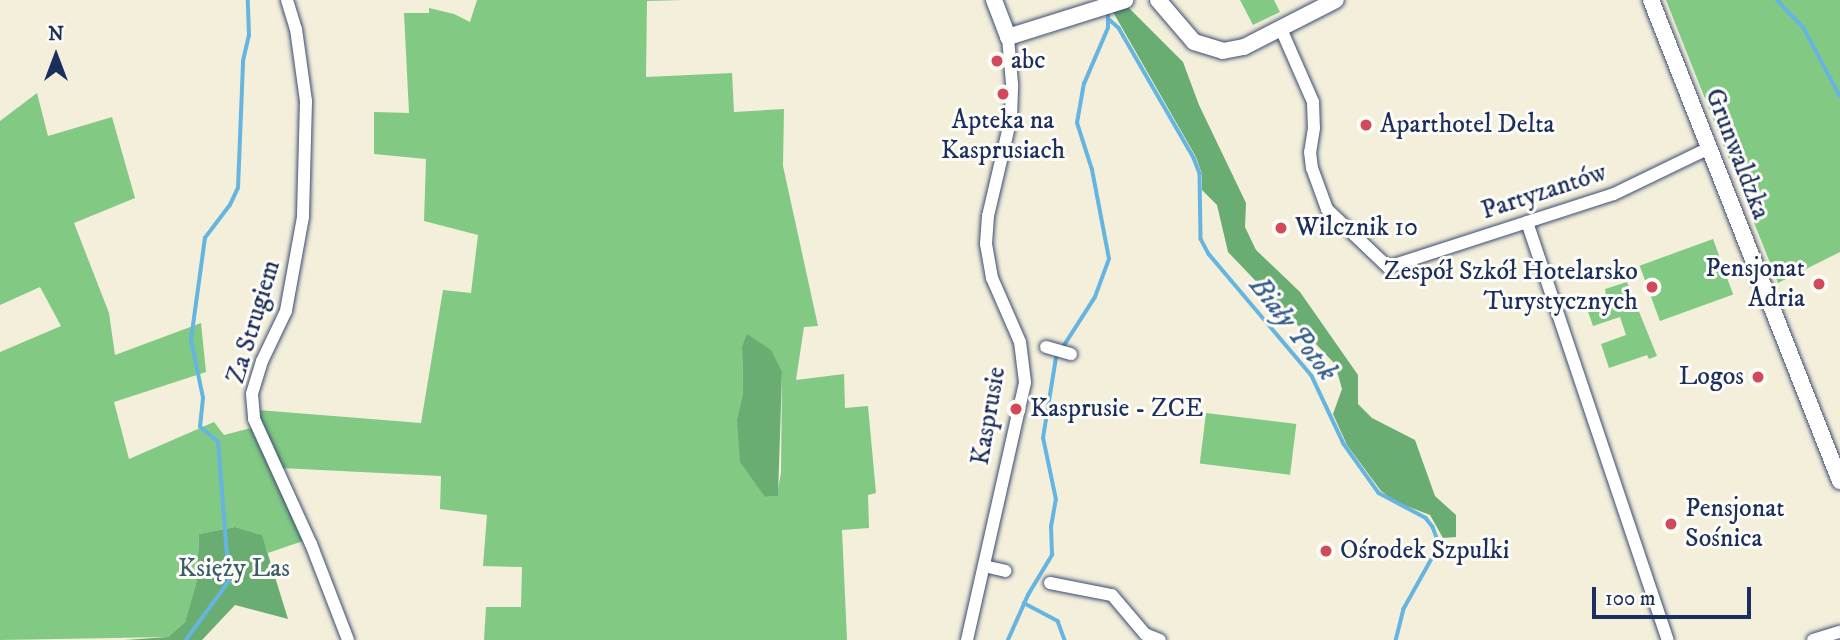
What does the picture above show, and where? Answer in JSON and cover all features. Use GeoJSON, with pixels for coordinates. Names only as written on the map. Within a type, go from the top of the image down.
{"type":"FeatureCollection","features":[{"type":"Feature","properties":{"kind":"street","name":"Za Strugiem"},"geometry":{"type":"LineString","coordinates":[[287,0],[296,29],[306,101],[303,217],[286,312],[262,361],[253,394],[254,419],[311,544],[348,640]]}},
{"type":"Feature","properties":{"kind":"street","name":"Kasprusie"},"geometry":{"type":"LineString","coordinates":[[967,640],[1025,382],[1021,345],[993,282],[986,248],[988,216],[1011,118],[1012,84],[1008,37],[994,0]]}},
{"type":"Feature","properties":{"kind":"street"},"geometry":{"type":"LineString","coordinates":[[1158,0],[1189,37],[1212,50],[1237,49],[1336,0]]}},
{"type":"Feature","properties":{"kind":"street","name":"Grunwaldzka"},"geometry":{"type":"LineString","coordinates":[[1651,0],[1840,481]]}},
{"type":"Feature","properties":{"kind":"street"},"geometry":{"type":"LineString","coordinates":[[1008,37],[1122,1]]}},
{"type":"Feature","properties":{"kind":"street","name":"Partyzantów"},"geometry":{"type":"LineString","coordinates":[[1280,29],[1313,102],[1315,120],[1310,152],[1312,168],[1327,209],[1388,267],[1614,194],[1709,148]]}},
{"type":"Feature","properties":{"kind":"street"},"geometry":{"type":"LineString","coordinates":[[1528,222],[1668,640]]}},
{"type":"Feature","properties":{"kind":"street"},"geometry":{"type":"LineString","coordinates":[[1046,347],[1071,354]]}},
{"type":"Feature","properties":{"kind":"street"},"geometry":{"type":"LineString","coordinates":[[984,566],[1005,571]]}},
{"type":"Feature","properties":{"kind":"street"},"geometry":{"type":"LineString","coordinates":[[1050,583],[1112,594],[1145,634],[1160,640]]}},
{"type":"Feature","properties":{"kind":"street"},"geometry":{"type":"LineString","coordinates":[[1814,640],[1840,632]]}},
{"type":"Feature","properties":{"kind":"green space"},"geometry":{"type":"Polygon","coordinates":[[[477,0],[684,0],[647,1],[646,77],[732,73],[734,112],[784,109],[783,166],[818,326],[804,327],[796,380],[844,374],[845,408],[868,406],[876,493],[868,495],[869,528],[842,530],[847,640],[484,640],[486,607],[521,607],[522,567],[483,566],[487,515],[440,509],[441,476],[281,468],[268,444],[258,410],[421,423],[443,290],[471,293],[478,235],[424,221],[426,159],[374,154],[374,112],[409,113],[404,13],[429,13],[429,8],[454,14],[470,22],[477,0]],[[742,347],[743,393],[737,419],[765,497],[777,496],[781,472],[782,372],[742,347]]]}},
{"type":"Feature","properties":{"kind":"green space"},"geometry":{"type":"Polygon","coordinates":[[[1240,0],[1274,0],[1280,12],[1253,25],[1240,0]]]}},
{"type":"Feature","properties":{"kind":"green space"},"geometry":{"type":"Polygon","coordinates":[[[1666,0],[1840,0],[1840,252],[1778,283],[1666,0]]]}},
{"type":"Feature","properties":{"kind":"green space"},"geometry":{"type":"Polygon","coordinates":[[[1126,5],[1183,62],[1199,105],[1246,203],[1245,227],[1256,250],[1300,292],[1358,375],[1358,404],[1372,418],[1415,440],[1435,496],[1456,515],[1456,537],[1443,538],[1430,515],[1396,502],[1381,491],[1347,445],[1333,414],[1342,389],[1335,364],[1228,252],[1217,205],[1202,190],[1202,174],[1196,157],[1113,12],[1126,5]]]}},
{"type":"Feature","properties":{"kind":"green space"},"geometry":{"type":"Polygon","coordinates":[[[37,93],[48,136],[112,117],[135,198],[74,223],[109,313],[115,355],[201,323],[206,372],[114,402],[129,459],[214,422],[224,435],[251,428],[303,541],[268,553],[261,535],[235,527],[199,534],[197,580],[185,622],[168,637],[0,640],[0,352],[61,326],[40,287],[0,305],[0,121],[37,93]]]}},
{"type":"Feature","properties":{"kind":"green space"},"geometry":{"type":"Polygon","coordinates":[[[1713,239],[1733,294],[1660,321],[1640,266],[1713,239]]]}},
{"type":"Feature","properties":{"kind":"green space"},"geometry":{"type":"Polygon","coordinates":[[[1627,282],[1657,356],[1649,359],[1647,355],[1609,368],[1601,344],[1626,335],[1620,317],[1593,326],[1585,303],[1606,295],[1605,289],[1627,282]]]}},
{"type":"Feature","properties":{"kind":"green space"},"geometry":{"type":"Polygon","coordinates":[[[747,334],[771,350],[782,372],[778,496],[765,497],[740,462],[737,419],[743,393],[742,347],[747,334]]]}},
{"type":"Feature","properties":{"kind":"green space"},"geometry":{"type":"Polygon","coordinates":[[[1206,413],[1296,424],[1290,475],[1200,464],[1206,413]]]}},
{"type":"Feature","properties":{"kind":"green space","name":"Księży Las"},"geometry":{"type":"Polygon","coordinates":[[[235,527],[262,535],[288,619],[235,605],[202,640],[125,640],[168,637],[185,622],[197,580],[199,534],[235,527]]]}},
{"type":"Feature","properties":{"kind":"waterway"},"geometry":{"type":"LineString","coordinates":[[186,640],[229,581],[218,442],[200,427],[203,398],[191,340],[205,238],[230,205],[238,188],[243,61],[249,36],[248,0]]}},
{"type":"Feature","properties":{"kind":"waterway"},"geometry":{"type":"LineString","coordinates":[[1777,0],[1804,28],[1840,96]]}},
{"type":"Feature","properties":{"kind":"waterway"},"geometry":{"type":"LineString","coordinates":[[1008,640],[1028,595],[1052,555],[1051,527],[1056,500],[1043,438],[1056,358],[1095,297],[1109,259],[1092,170],[1077,123],[1084,84],[1108,28],[1108,10]]}},
{"type":"Feature","properties":{"kind":"waterway","name":"Biały Potok"},"geometry":{"type":"LineString","coordinates":[[1110,20],[1119,28],[1194,158],[1200,174],[1201,239],[1209,254],[1312,376],[1344,444],[1379,493],[1426,518],[1433,527],[1438,541],[1437,550],[1404,609],[1396,640]]}},
{"type":"Feature","properties":{"kind":"waterway"},"geometry":{"type":"LineString","coordinates":[[1024,603],[1058,621],[1065,640]]}},
{"type":"Feature","properties":{"kind":"place","name":"abc"},"geometry":{"type":"Point","coordinates":[997,61]}},
{"type":"Feature","properties":{"kind":"place","name":"Apteka na Kasprusiach"},"geometry":{"type":"Point","coordinates":[1003,94]}},
{"type":"Feature","properties":{"kind":"place","name":"Aparthotel Delta"},"geometry":{"type":"Point","coordinates":[1366,125]}},
{"type":"Feature","properties":{"kind":"place","name":"Wilcznik 10"},"geometry":{"type":"Point","coordinates":[1281,228]}},
{"type":"Feature","properties":{"kind":"place","name":"Pensjonat Adria"},"geometry":{"type":"Point","coordinates":[1819,284]}},
{"type":"Feature","properties":{"kind":"place","name":"Zespół Szkół Hotelarsko Turystycznych"},"geometry":{"type":"Point","coordinates":[1652,287]}},
{"type":"Feature","properties":{"kind":"place","name":"Logos"},"geometry":{"type":"Point","coordinates":[1758,377]}},
{"type":"Feature","properties":{"kind":"place","name":"Kasprusie - ZCE"},"geometry":{"type":"Point","coordinates":[1016,409]}},
{"type":"Feature","properties":{"kind":"place","name":"Pensjonat Sośnica"},"geometry":{"type":"Point","coordinates":[1671,524]}},
{"type":"Feature","properties":{"kind":"place","name":"Ośrodek Szpulki"},"geometry":{"type":"Point","coordinates":[1326,551]}}]}
